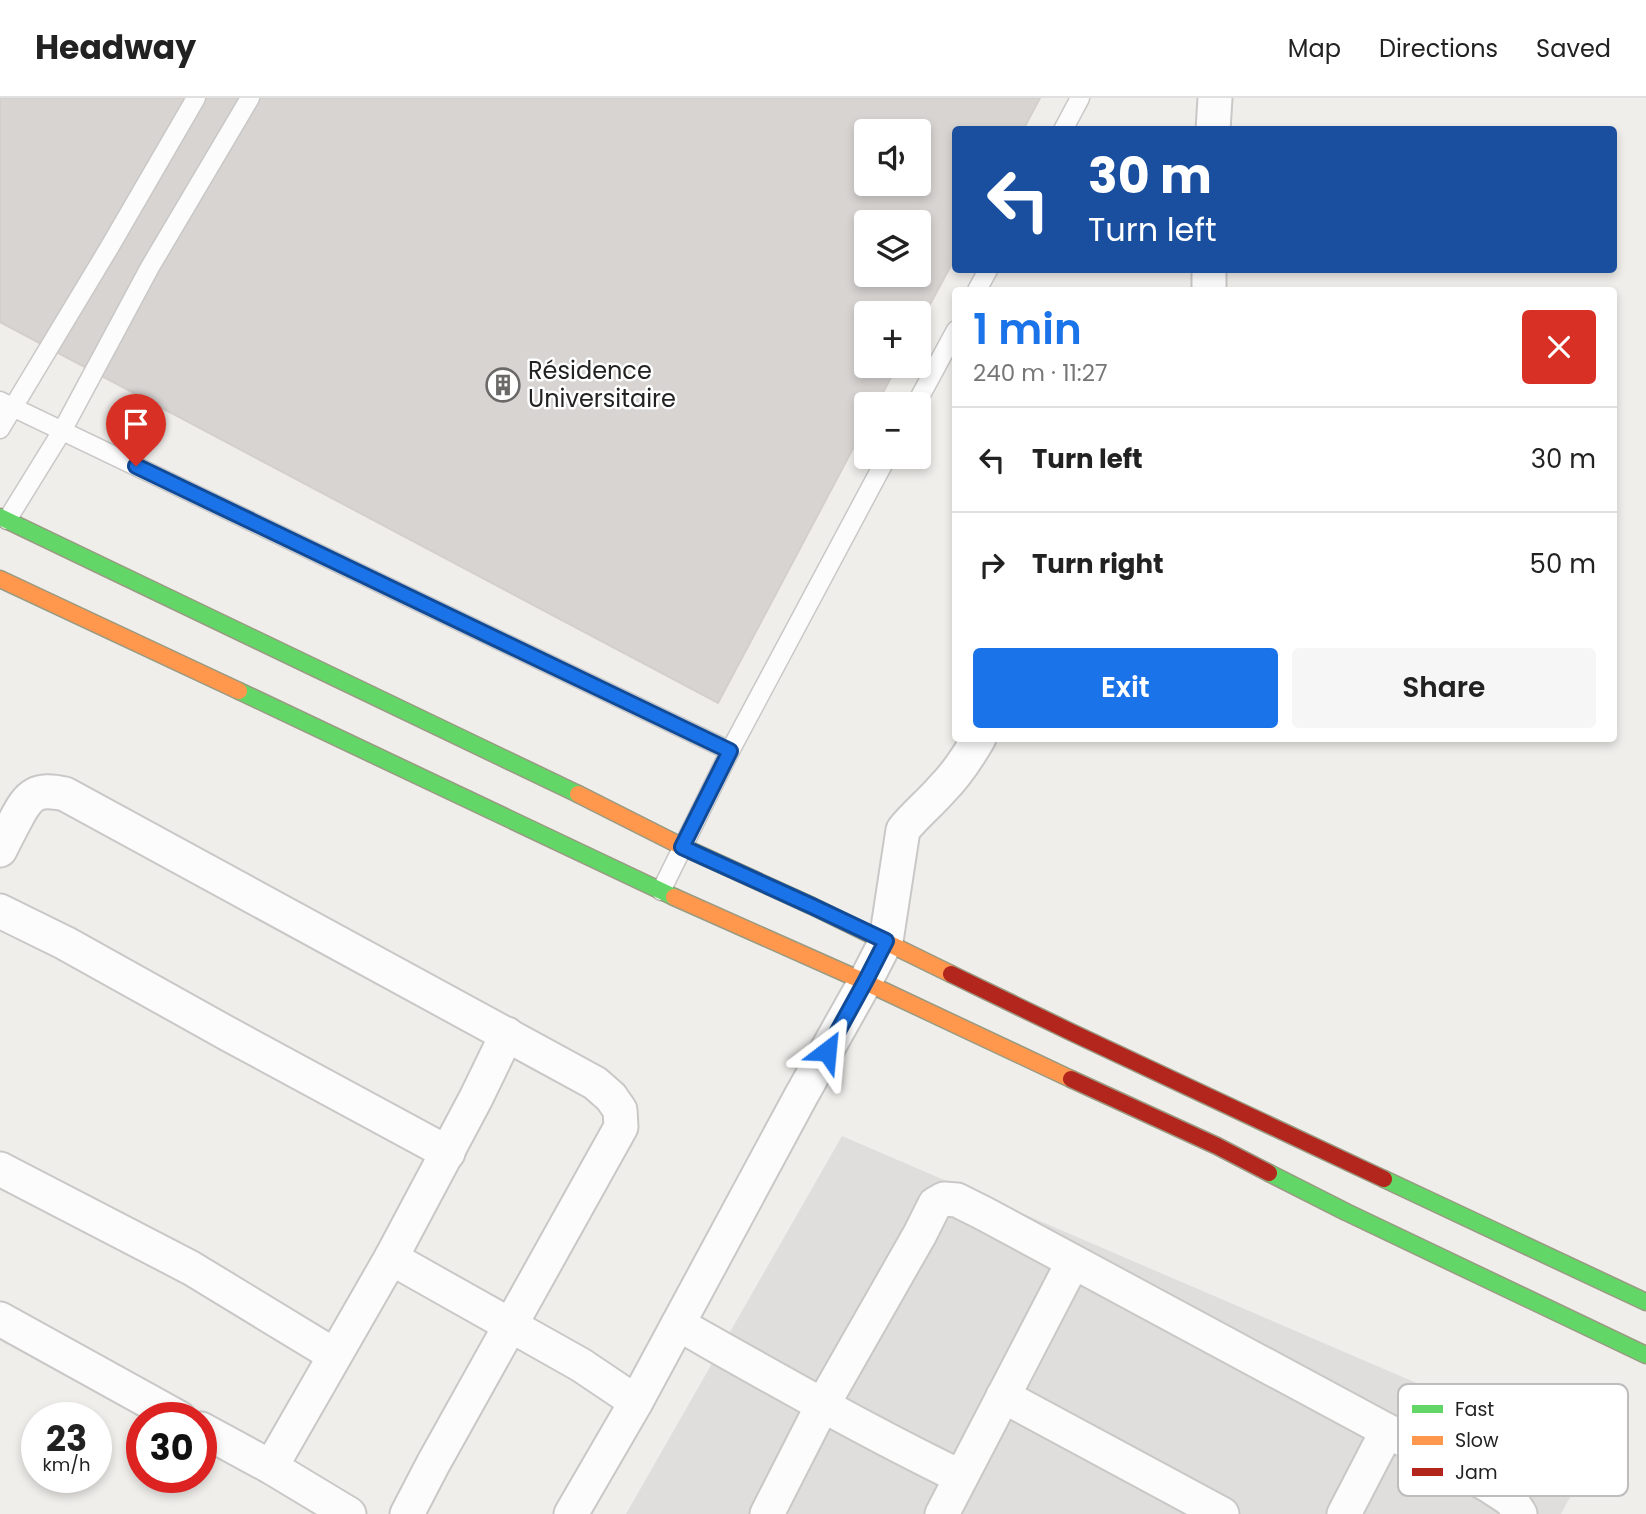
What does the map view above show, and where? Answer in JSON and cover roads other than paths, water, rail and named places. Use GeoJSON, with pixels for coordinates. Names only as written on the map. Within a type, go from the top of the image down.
{"type":"FeatureCollection","features":[{"type":"Feature","properties":{"kind":"main road"},"geometry":{"type":"LineString","coordinates":[[2,524],[1646,1302]]}},
{"type":"Feature","properties":{"kind":"main road"},"geometry":{"type":"LineString","coordinates":[[0,579],[661,891],[865,982],[1217,1146],[1346,1213],[1646,1355]]}},
{"type":"Feature","properties":{"kind":"street"},"geometry":{"type":"LineString","coordinates":[[1213,126],[1215,98]]}},
{"type":"Feature","properties":{"kind":"street"},"geometry":{"type":"LineString","coordinates":[[571,1514],[636,1402],[886,941],[903,830],[950,780],[977,742]]}},
{"type":"Feature","properties":{"kind":"street"},"geometry":{"type":"LineString","coordinates":[[0,850],[25,801],[39,792],[65,794],[595,1083],[611,1097],[620,1110],[621,1127],[407,1514]]}},
{"type":"Feature","properties":{"kind":"street"},"geometry":{"type":"LineString","coordinates":[[0,911],[65,943],[448,1153]]}},
{"type":"Feature","properties":{"kind":"street"},"geometry":{"type":"LineString","coordinates":[[271,1468],[391,1258],[448,1153],[507,1034]]}},
{"type":"Feature","properties":{"kind":"street"},"geometry":{"type":"LineString","coordinates":[[0,1169],[191,1268],[334,1355]]}},
{"type":"Feature","properties":{"kind":"street"},"geometry":{"type":"LineString","coordinates":[[767,1514],[822,1406],[935,1204],[944,1199],[957,1200],[983,1213],[1398,1437]]}},
{"type":"Feature","properties":{"kind":"street"},"geometry":{"type":"LineString","coordinates":[[391,1258],[581,1365],[636,1402]]}},
{"type":"Feature","properties":{"kind":"street"},"geometry":{"type":"LineString","coordinates":[[942,1514],[1073,1262]]}},
{"type":"Feature","properties":{"kind":"street"},"geometry":{"type":"LineString","coordinates":[[0,1320],[150,1402]]}},
{"type":"Feature","properties":{"kind":"street"},"geometry":{"type":"LineString","coordinates":[[678,1324],[822,1406],[961,1477]]}},
{"type":"Feature","properties":{"kind":"street"},"geometry":{"type":"LineString","coordinates":[[1003,1396],[1222,1514]]}},
{"type":"Feature","properties":{"kind":"street"},"geometry":{"type":"LineString","coordinates":[[1344,1514],[1387,1431]]}},
{"type":"Feature","properties":{"kind":"street"},"geometry":{"type":"LineString","coordinates":[[217,1438],[349,1514]]}},
{"type":"Feature","properties":{"kind":"street"},"geometry":{"type":"LineString","coordinates":[[1505,1496],[1511,1500],[1520,1514]]}},
{"type":"Feature","properties":{"kind":"lane"},"geometry":{"type":"LineString","coordinates":[[0,429],[6,404],[108,248],[196,98]]}},
{"type":"Feature","properties":{"kind":"lane"},"geometry":{"type":"LineString","coordinates":[[2,524],[62,431],[150,267],[250,98]]}},
{"type":"Feature","properties":{"kind":"lane"},"geometry":{"type":"LineString","coordinates":[[1065,126],[1080,98]]}},
{"type":"Feature","properties":{"kind":"lane"},"geometry":{"type":"LineString","coordinates":[[922,392],[952,337]]}},
{"type":"Feature","properties":{"kind":"lane"},"geometry":{"type":"LineString","coordinates":[[6,404],[730,751]]}},
{"type":"Feature","properties":{"kind":"lane"},"geometry":{"type":"LineString","coordinates":[[661,891],[730,751],[881,469]]}},
{"type":"Feature","properties":{"kind":"place","name":"Résidence Universitaire"},"geometry":{"type":"Point","coordinates":[503,385]}}]}
